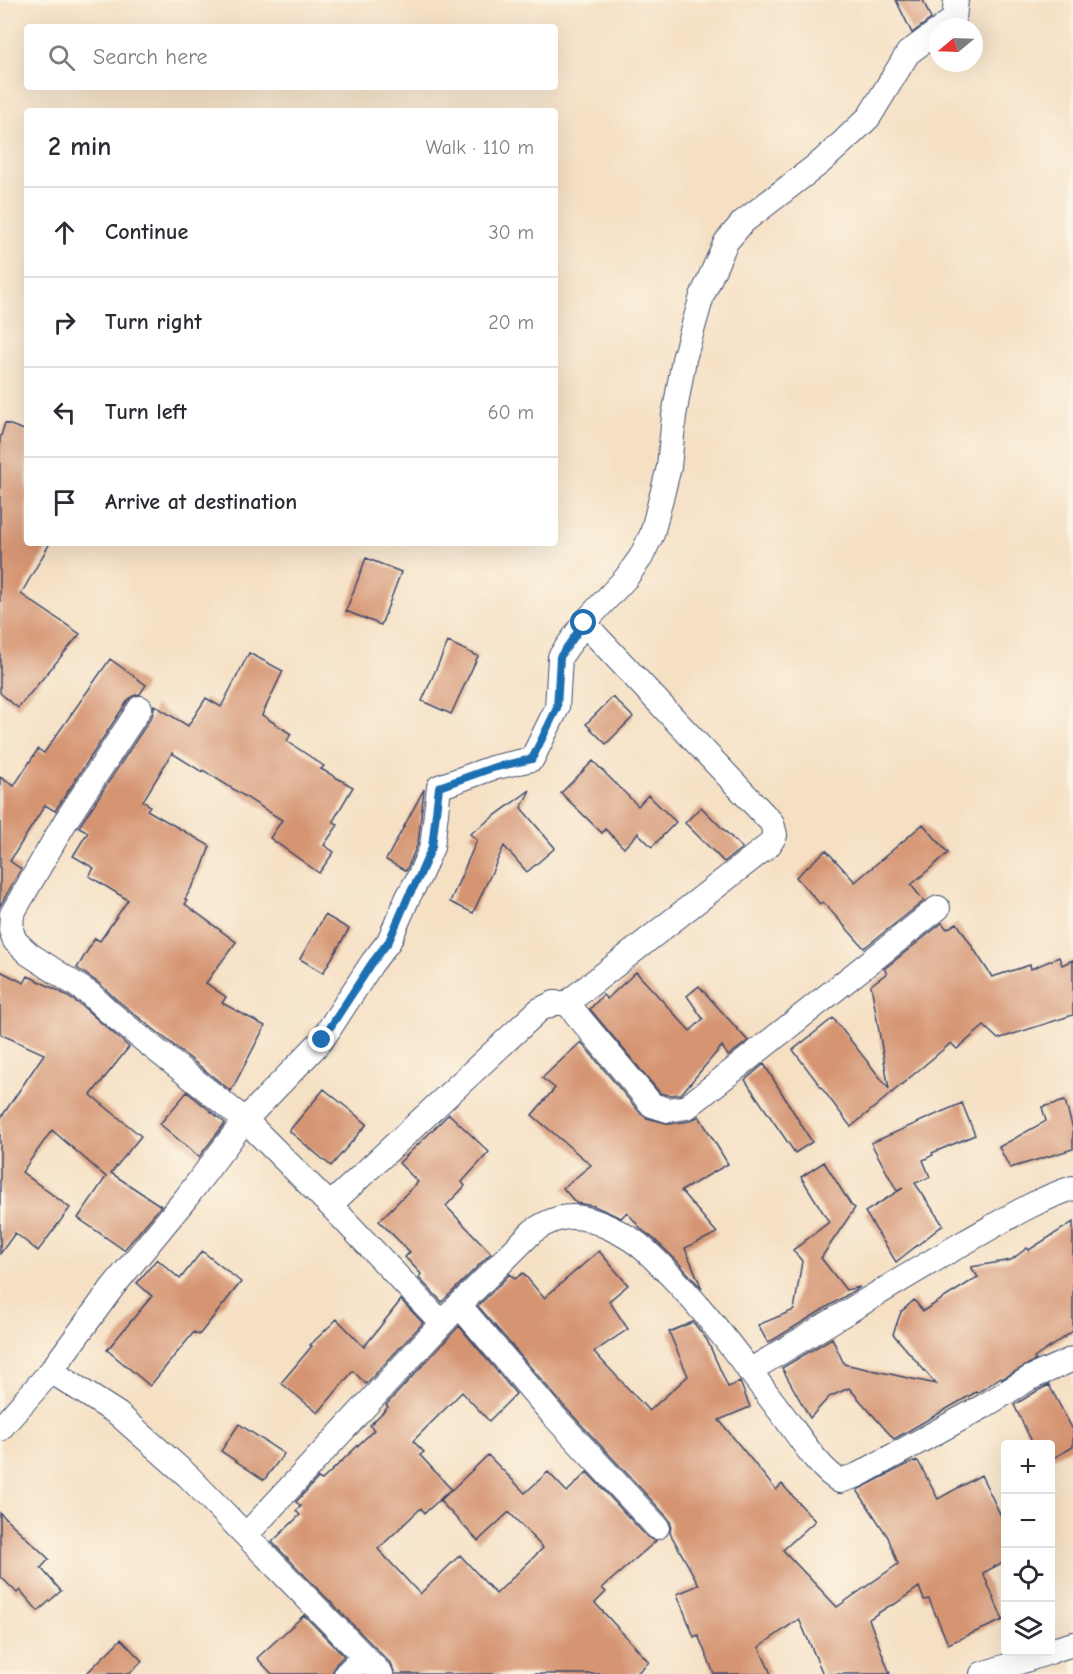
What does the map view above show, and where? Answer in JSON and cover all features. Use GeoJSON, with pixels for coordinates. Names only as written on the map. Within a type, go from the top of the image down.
{"type":"FeatureCollection","features":[{"type":"Feature","properties":{"kind":"street"},"geometry":{"type":"LineString","coordinates":[[954,18],[956,0]]}},
{"type":"Feature","properties":{"kind":"street"},"geometry":{"type":"LineString","coordinates":[[0,1429],[51,1371],[112,1288],[186,1198],[245,1120],[322,1040],[389,941],[432,847],[439,787],[492,768],[532,759],[557,708],[560,657],[584,623],[626,578],[641,558],[651,534],[669,467],[674,416],[684,359],[702,296],[726,242],[743,222],[821,162],[869,117],[908,53],[929,38]]}},
{"type":"Feature","properties":{"kind":"street"},"geometry":{"type":"LineString","coordinates":[[330,1205],[539,1010],[554,1003],[567,1004],[769,845],[775,835],[772,823],[584,623]]}},
{"type":"Feature","properties":{"kind":"street"},"geometry":{"type":"LineString","coordinates":[[140,708],[59,832],[12,914],[11,930],[15,941],[29,954],[90,994],[151,1047],[245,1120],[330,1205],[442,1323]]}},
{"type":"Feature","properties":{"kind":"street"},"geometry":{"type":"LineString","coordinates":[[567,1004],[652,1105],[668,1110],[687,1107],[938,908]]}},
{"type":"Feature","properties":{"kind":"street"},"geometry":{"type":"LineString","coordinates":[[750,1371],[908,1274],[1032,1204],[1073,1188]]}},
{"type":"Feature","properties":{"kind":"street"},"geometry":{"type":"LineString","coordinates":[[246,1535],[459,1305],[533,1231],[557,1218],[582,1217],[603,1223],[644,1248],[702,1309],[810,1452],[833,1477],[840,1481],[858,1475],[1030,1378],[1073,1359]]}},
{"type":"Feature","properties":{"kind":"street"},"geometry":{"type":"LineString","coordinates":[[459,1305],[552,1414],[657,1527]]}},
{"type":"Feature","properties":{"kind":"street"},"geometry":{"type":"LineString","coordinates":[[51,1371],[118,1414],[188,1476],[381,1674]]}},
{"type":"Feature","properties":{"kind":"street"},"geometry":{"type":"LineString","coordinates":[[1055,1649],[1073,1644]]}},
{"type":"Feature","properties":{"kind":"street"},"geometry":{"type":"LineString","coordinates":[[982,1674],[1035,1656]]}},
{"type":"Feature","properties":{"kind":"street"},"geometry":{"type":"LineString","coordinates":[[346,1674],[363,1657]]}},
{"type":"Feature","properties":{"kind":"building"},"geometry":{"type":"Polygon","coordinates":[[[896,0],[923,0],[931,18],[912,33],[896,0]]]}},
{"type":"Feature","properties":{"kind":"building"},"geometry":{"type":"Polygon","coordinates":[[[5,423],[24,430],[24,546],[48,546],[21,594],[80,634],[18,708],[0,693],[0,439],[5,423]]]}},
{"type":"Feature","properties":{"kind":"building"},"geometry":{"type":"Polygon","coordinates":[[[366,558],[401,572],[381,625],[346,611],[366,558]]]}},
{"type":"Feature","properties":{"kind":"building"},"geometry":{"type":"Polygon","coordinates":[[[448,642],[478,656],[451,714],[422,701],[448,642]]]}},
{"type":"Feature","properties":{"kind":"building"},"geometry":{"type":"Polygon","coordinates":[[[249,653],[283,671],[262,715],[291,734],[287,741],[324,766],[321,769],[353,787],[333,821],[338,825],[324,845],[334,852],[319,873],[270,838],[282,820],[172,753],[143,801],[150,806],[147,810],[210,846],[201,871],[185,899],[187,901],[185,904],[236,942],[206,983],[226,997],[222,1003],[265,1026],[231,1091],[100,984],[77,968],[95,938],[100,941],[128,900],[89,876],[94,868],[73,856],[88,832],[79,827],[152,716],[154,705],[188,726],[206,698],[221,707],[249,653]]]}},
{"type":"Feature","properties":{"kind":"building"},"geometry":{"type":"Polygon","coordinates":[[[110,659],[146,685],[140,694],[128,700],[55,811],[45,805],[10,861],[21,869],[0,906],[0,777],[14,786],[38,749],[44,753],[110,659]]]}},
{"type":"Feature","properties":{"kind":"building"},"geometry":{"type":"Polygon","coordinates":[[[613,697],[633,717],[606,744],[586,724],[613,697]]]}},
{"type":"Feature","properties":{"kind":"building"},"geometry":{"type":"Polygon","coordinates":[[[593,761],[638,806],[648,795],[676,822],[652,847],[638,833],[624,848],[605,829],[602,833],[561,793],[593,761]]]}},
{"type":"Feature","properties":{"kind":"building"},"geometry":{"type":"Polygon","coordinates":[[[424,789],[418,843],[406,871],[386,860],[424,789]]]}},
{"type":"Feature","properties":{"kind":"building"},"geometry":{"type":"Polygon","coordinates":[[[530,790],[521,808],[555,848],[527,872],[504,846],[473,913],[450,902],[477,840],[470,834],[530,790]]]}},
{"type":"Feature","properties":{"kind":"building"},"geometry":{"type":"Polygon","coordinates":[[[701,807],[742,848],[724,862],[685,823],[701,807]]]}},
{"type":"Feature","properties":{"kind":"building"},"geometry":{"type":"Polygon","coordinates":[[[923,824],[948,853],[911,885],[924,901],[864,948],[823,902],[820,904],[796,877],[826,850],[855,882],[923,824]]]}},
{"type":"Feature","properties":{"kind":"building"},"geometry":{"type":"Polygon","coordinates":[[[325,915],[349,929],[323,973],[300,959],[325,915]]]}},
{"type":"Feature","properties":{"kind":"building"},"geometry":{"type":"Polygon","coordinates":[[[942,923],[947,929],[957,923],[992,977],[1030,965],[1031,969],[1059,957],[1062,965],[1073,960],[1073,1015],[998,1039],[984,1026],[957,1049],[951,1043],[851,1127],[793,1050],[833,1018],[889,1089],[871,985],[887,973],[884,969],[942,923]]]}},
{"type":"Feature","properties":{"kind":"building"},"geometry":{"type":"Polygon","coordinates":[[[0,971],[24,983],[28,976],[59,991],[81,1005],[129,1047],[91,1095],[141,1136],[111,1173],[161,1206],[124,1250],[78,1218],[106,1177],[52,1130],[22,1172],[70,1208],[38,1251],[15,1233],[0,1254],[0,1119],[44,1054],[0,1034],[0,971]]]}},
{"type":"Feature","properties":{"kind":"building"},"geometry":{"type":"Polygon","coordinates":[[[636,972],[690,1031],[703,1019],[687,996],[699,986],[748,1041],[728,1056],[722,1046],[681,1094],[660,1093],[590,1009],[603,995],[607,999],[636,972]]]}},
{"type":"Feature","properties":{"kind":"building"},"geometry":{"type":"Polygon","coordinates":[[[581,1042],[641,1114],[647,1118],[670,1124],[690,1121],[699,1116],[728,1164],[681,1191],[717,1233],[685,1248],[702,1289],[675,1259],[641,1229],[627,1212],[621,1218],[594,1206],[576,1203],[563,1188],[591,1165],[532,1115],[555,1088],[542,1078],[581,1042]]]}},
{"type":"Feature","properties":{"kind":"building"},"geometry":{"type":"Polygon","coordinates":[[[764,1064],[812,1142],[795,1153],[745,1080],[764,1064]]]}},
{"type":"Feature","properties":{"kind":"building"},"geometry":{"type":"Polygon","coordinates":[[[324,1089],[367,1124],[331,1166],[289,1131],[324,1089]]]}},
{"type":"Feature","properties":{"kind":"building"},"geometry":{"type":"Polygon","coordinates":[[[187,1092],[225,1123],[199,1157],[160,1124],[187,1092]]]}},
{"type":"Feature","properties":{"kind":"building"},"geometry":{"type":"Polygon","coordinates":[[[1065,1101],[1073,1129],[1073,1149],[1010,1168],[999,1147],[1046,1121],[1042,1107],[1065,1101]]]}},
{"type":"Feature","properties":{"kind":"building"},"geometry":{"type":"Polygon","coordinates":[[[962,1103],[975,1135],[932,1153],[933,1155],[923,1160],[930,1177],[915,1183],[943,1225],[896,1262],[865,1212],[903,1188],[897,1191],[871,1143],[962,1103]]]}},
{"type":"Feature","properties":{"kind":"building"},"geometry":{"type":"Polygon","coordinates":[[[449,1114],[489,1152],[462,1182],[465,1186],[446,1206],[491,1253],[442,1302],[419,1278],[421,1274],[405,1257],[410,1252],[379,1221],[418,1182],[399,1163],[449,1114]]]}},
{"type":"Feature","properties":{"kind":"building"},"geometry":{"type":"Polygon","coordinates":[[[824,1162],[855,1208],[821,1258],[846,1290],[860,1287],[768,1343],[758,1325],[794,1310],[802,1261],[793,1250],[829,1222],[801,1177],[824,1162]]]}},
{"type":"Feature","properties":{"kind":"building"},"geometry":{"type":"Polygon","coordinates":[[[1073,1222],[1073,1331],[1034,1358],[1036,1360],[1002,1379],[1001,1377],[977,1393],[894,1439],[849,1388],[829,1397],[810,1418],[782,1368],[832,1338],[844,1364],[936,1384],[893,1334],[901,1312],[914,1300],[923,1311],[978,1277],[971,1267],[1011,1260],[1027,1248],[1029,1250],[1073,1222]]]}},
{"type":"Feature","properties":{"kind":"building"},"geometry":{"type":"Polygon","coordinates":[[[202,1251],[241,1282],[199,1335],[194,1332],[150,1386],[107,1350],[152,1296],[137,1283],[157,1259],[180,1279],[202,1251]]]}},
{"type":"Feature","properties":{"kind":"building"},"geometry":{"type":"Polygon","coordinates":[[[599,1251],[628,1285],[609,1301],[628,1329],[594,1352],[649,1411],[688,1376],[669,1332],[693,1322],[707,1340],[728,1387],[740,1382],[750,1407],[719,1420],[776,1490],[782,1484],[815,1521],[783,1550],[837,1607],[898,1564],[888,1537],[857,1490],[918,1461],[938,1499],[981,1475],[1001,1516],[1001,1563],[983,1573],[1001,1615],[1001,1621],[948,1644],[929,1599],[924,1600],[919,1587],[869,1619],[890,1674],[823,1674],[799,1619],[759,1647],[771,1674],[714,1674],[698,1635],[694,1637],[677,1594],[699,1585],[670,1533],[671,1524],[668,1518],[563,1405],[478,1306],[510,1274],[515,1279],[523,1273],[544,1298],[599,1251]]]}},
{"type":"Feature","properties":{"kind":"building"},"geometry":{"type":"Polygon","coordinates":[[[401,1300],[423,1323],[366,1384],[353,1371],[318,1413],[281,1383],[312,1346],[310,1345],[337,1319],[364,1347],[401,1300]]]}},
{"type":"Feature","properties":{"kind":"building"},"geometry":{"type":"Polygon","coordinates":[[[459,1326],[516,1394],[489,1421],[462,1392],[413,1441],[424,1452],[420,1455],[451,1489],[425,1513],[421,1508],[378,1549],[420,1594],[460,1555],[496,1594],[543,1548],[509,1512],[478,1541],[440,1501],[488,1455],[525,1493],[548,1472],[567,1492],[587,1472],[647,1537],[656,1541],[602,1588],[606,1592],[595,1603],[649,1662],[636,1674],[395,1674],[391,1664],[272,1542],[300,1515],[296,1511],[301,1506],[296,1502],[318,1478],[322,1480],[374,1430],[370,1425],[388,1407],[386,1405],[459,1326]]]}},
{"type":"Feature","properties":{"kind":"building"},"geometry":{"type":"Polygon","coordinates":[[[1049,1385],[1073,1430],[1073,1447],[1055,1457],[1055,1440],[1031,1440],[1014,1405],[1049,1385]]]}},
{"type":"Feature","properties":{"kind":"building"},"geometry":{"type":"Polygon","coordinates":[[[239,1424],[284,1454],[264,1480],[221,1451],[239,1424]]]}},
{"type":"Feature","properties":{"kind":"building"},"geometry":{"type":"Polygon","coordinates":[[[0,1513],[49,1559],[41,1568],[61,1591],[38,1611],[20,1590],[17,1593],[0,1576],[0,1513]]]}},
{"type":"Feature","properties":{"kind":"building"},"geometry":{"type":"Polygon","coordinates":[[[304,1615],[344,1656],[336,1664],[332,1674],[272,1674],[257,1658],[304,1615]]]}},
{"type":"Feature","properties":{"kind":"building"},"geometry":{"type":"Polygon","coordinates":[[[121,1639],[142,1661],[129,1674],[86,1674],[121,1639]]]}},
{"type":"Feature","properties":{"kind":"route"},"geometry":{"type":"LineString","coordinates":[[322,1040],[389,941],[419,877],[432,847],[439,787],[492,768],[532,759],[557,708],[560,657],[584,623]]}}]}
